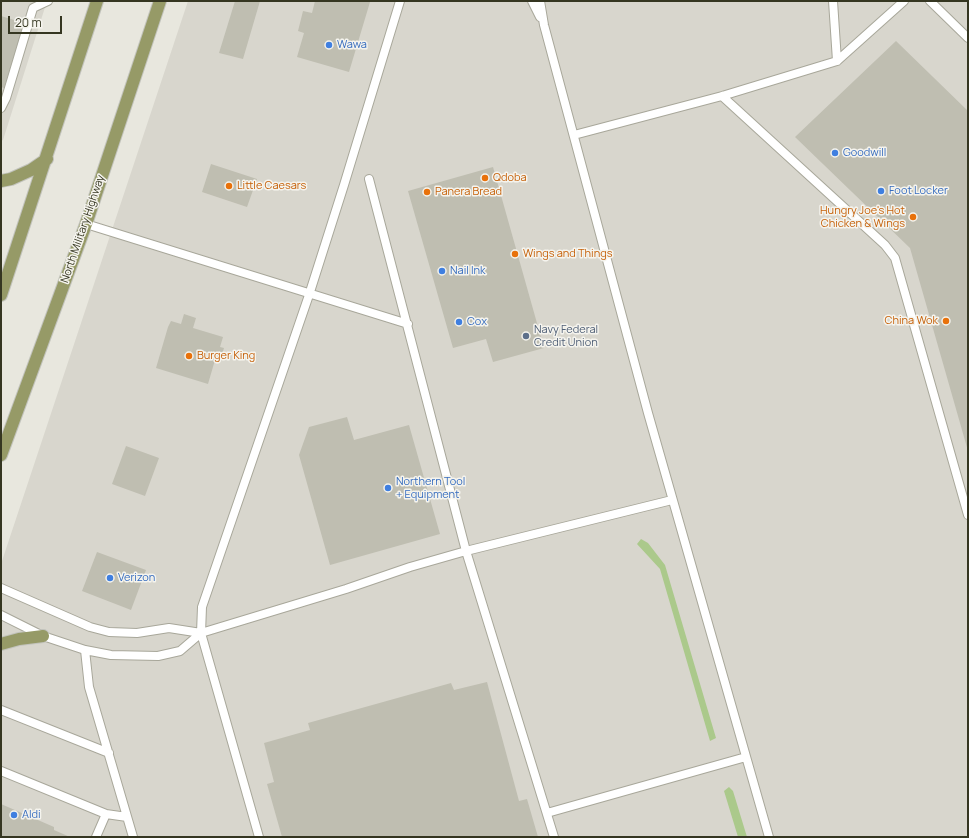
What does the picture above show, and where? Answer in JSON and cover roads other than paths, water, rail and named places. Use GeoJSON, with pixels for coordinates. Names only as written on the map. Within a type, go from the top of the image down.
{"type":"FeatureCollection","features":[{"type":"Feature","properties":{"kind":"main road"},"geometry":{"type":"LineString","coordinates":[[1,295],[47,159],[97,1]]}},
{"type":"Feature","properties":{"kind":"main road","name":"North Military Highway"},"geometry":{"type":"LineString","coordinates":[[1,455],[86,224],[160,1]]}},
{"type":"Feature","properties":{"kind":"main road"},"geometry":{"type":"LineString","coordinates":[[1,181],[11,179],[31,170],[47,159]]}},
{"type":"Feature","properties":{"kind":"main road"},"geometry":{"type":"LineString","coordinates":[[1,644],[19,639],[43,636]]}},
{"type":"Feature","properties":{"kind":"lane"},"geometry":{"type":"LineString","coordinates":[[1,108],[6,98],[33,8],[48,1]]}},
{"type":"Feature","properties":{"kind":"lane"},"geometry":{"type":"LineString","coordinates":[[259,837],[201,634],[202,607],[309,295],[400,1]]}},
{"type":"Feature","properties":{"kind":"lane"},"geometry":{"type":"LineString","coordinates":[[532,1],[544,25]]}},
{"type":"Feature","properties":{"kind":"lane"},"geometry":{"type":"LineString","coordinates":[[540,1],[544,25],[672,500],[769,837]]}},
{"type":"Feature","properties":{"kind":"lane"},"geometry":{"type":"LineString","coordinates":[[833,1],[837,61]]}},
{"type":"Feature","properties":{"kind":"lane"},"geometry":{"type":"LineString","coordinates":[[574,135],[722,96],[837,61],[904,1]]}},
{"type":"Feature","properties":{"kind":"lane"},"geometry":{"type":"LineString","coordinates":[[930,1],[968,38]]}},
{"type":"Feature","properties":{"kind":"lane"},"geometry":{"type":"LineString","coordinates":[[722,96],[885,245],[895,258],[968,515]]}},
{"type":"Feature","properties":{"kind":"lane"},"geometry":{"type":"LineString","coordinates":[[369,178],[466,552],[554,837]]}},
{"type":"Feature","properties":{"kind":"lane"},"geometry":{"type":"LineString","coordinates":[[86,224],[309,295],[408,324]]}},
{"type":"Feature","properties":{"kind":"lane"},"geometry":{"type":"LineString","coordinates":[[1,615],[43,636],[85,650],[111,655],[158,656],[180,651],[201,634],[346,589],[410,567],[672,500]]}},
{"type":"Feature","properties":{"kind":"lane"},"geometry":{"type":"LineString","coordinates":[[1,588],[90,627],[109,632],[137,633],[169,628],[201,634]]}},
{"type":"Feature","properties":{"kind":"lane"},"geometry":{"type":"LineString","coordinates":[[85,650],[89,686],[133,837]]}},
{"type":"Feature","properties":{"kind":"lane"},"geometry":{"type":"LineString","coordinates":[[1,710],[109,753]]}},
{"type":"Feature","properties":{"kind":"lane"},"geometry":{"type":"LineString","coordinates":[[547,813],[746,757]]}},
{"type":"Feature","properties":{"kind":"lane"},"geometry":{"type":"LineString","coordinates":[[1,771],[106,814],[127,817]]}},
{"type":"Feature","properties":{"kind":"lane"},"geometry":{"type":"LineString","coordinates":[[96,837],[106,814]]}},
{"type":"Feature","properties":{"kind":"place","name":"Wawa"},"geometry":{"type":"Point","coordinates":[329,45]}},
{"type":"Feature","properties":{"kind":"place","name":"Goodwill"},"geometry":{"type":"Point","coordinates":[835,153]}},
{"type":"Feature","properties":{"kind":"place","name":"Qdoba"},"geometry":{"type":"Point","coordinates":[485,178]}},
{"type":"Feature","properties":{"kind":"place","name":"Little Caesars"},"geometry":{"type":"Point","coordinates":[229,186]}},
{"type":"Feature","properties":{"kind":"place","name":"Foot Locker"},"geometry":{"type":"Point","coordinates":[881,191]}},
{"type":"Feature","properties":{"kind":"place","name":"Panera Bread"},"geometry":{"type":"Point","coordinates":[427,192]}},
{"type":"Feature","properties":{"kind":"place","name":"Hungry Joe's Hot Chicken & Wings"},"geometry":{"type":"Point","coordinates":[913,217]}},
{"type":"Feature","properties":{"kind":"place","name":"Wings and Things"},"geometry":{"type":"Point","coordinates":[515,254]}},
{"type":"Feature","properties":{"kind":"place","name":"Nail Ink"},"geometry":{"type":"Point","coordinates":[442,271]}},
{"type":"Feature","properties":{"kind":"place","name":"China Wok"},"geometry":{"type":"Point","coordinates":[946,321]}},
{"type":"Feature","properties":{"kind":"place","name":"Cox"},"geometry":{"type":"Point","coordinates":[459,322]}},
{"type":"Feature","properties":{"kind":"place","name":"Navy Federal Credit Union"},"geometry":{"type":"Point","coordinates":[526,336]}},
{"type":"Feature","properties":{"kind":"place","name":"Burger King"},"geometry":{"type":"Point","coordinates":[189,356]}},
{"type":"Feature","properties":{"kind":"place","name":"Northern Tool + Equipment"},"geometry":{"type":"Point","coordinates":[388,488]}},
{"type":"Feature","properties":{"kind":"place","name":"Verizon"},"geometry":{"type":"Point","coordinates":[110,578]}},
{"type":"Feature","properties":{"kind":"place","name":"Aldi"},"geometry":{"type":"Point","coordinates":[14,815]}}]}
